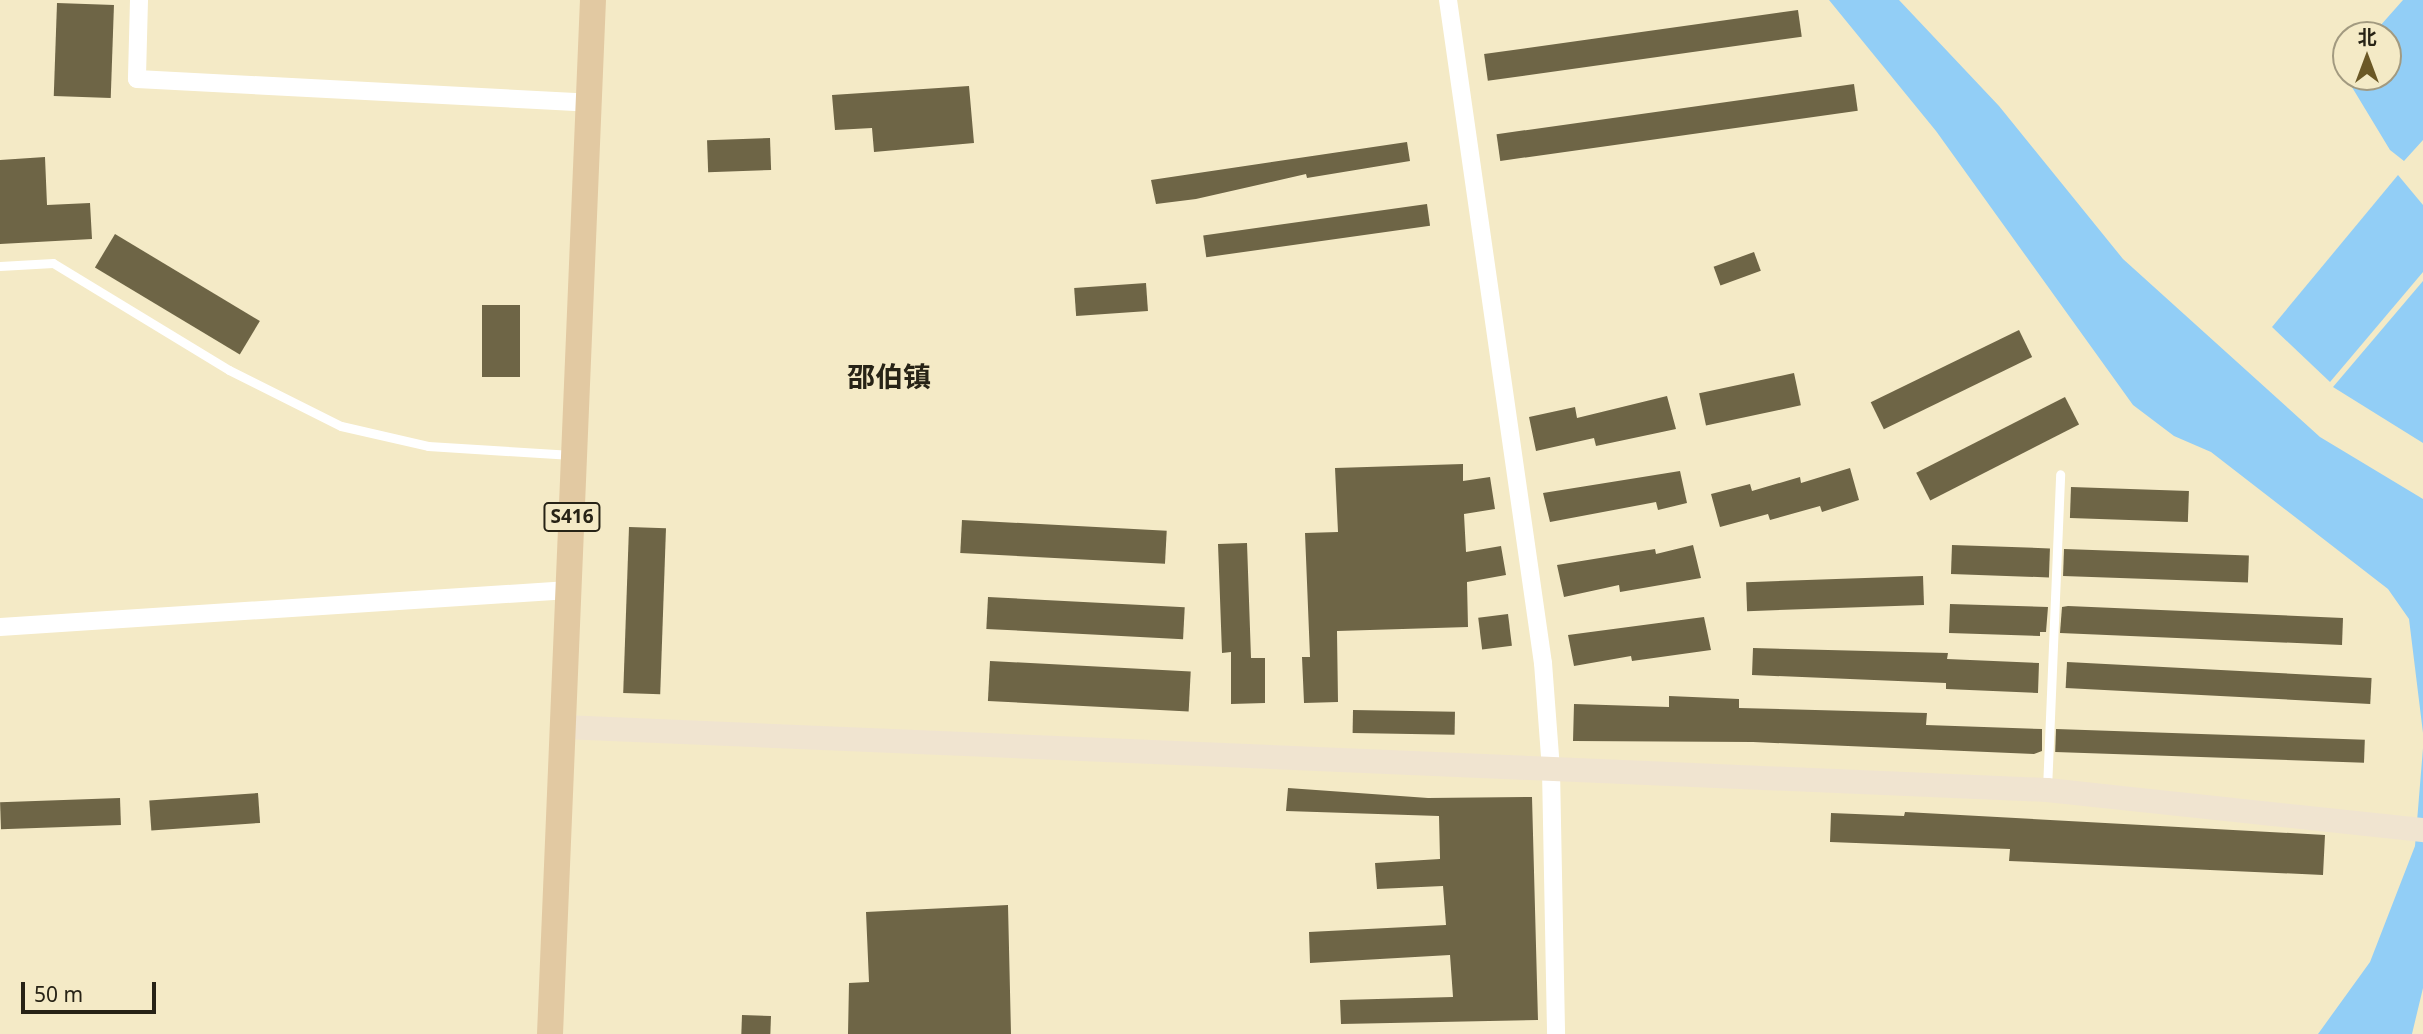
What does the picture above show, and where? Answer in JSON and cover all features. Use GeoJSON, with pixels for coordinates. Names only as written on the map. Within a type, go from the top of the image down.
{"type":"FeatureCollection","features":[{"type":"Feature","properties":{"kind":"main road","name":"S416"},"geometry":{"type":"LineString","coordinates":[[550,1034],[593,0]]}},
{"type":"Feature","properties":{"kind":"main road"},"geometry":{"type":"LineString","coordinates":[[564,727],[2047,790],[2413,829]]}},
{"type":"Feature","properties":{"kind":"street"},"geometry":{"type":"LineString","coordinates":[[139,0],[137,79],[589,103]]}},
{"type":"Feature","properties":{"kind":"street"},"geometry":{"type":"LineString","coordinates":[[1448,0],[1543,663],[1551,769],[1556,1034]]}},
{"type":"Feature","properties":{"kind":"street"},"geometry":{"type":"LineString","coordinates":[[0,627],[569,590]]}},
{"type":"Feature","properties":{"kind":"lane"},"geometry":{"type":"LineString","coordinates":[[0,266],[53,263],[229,370],[341,426],[428,446],[575,456]]}},
{"type":"Feature","properties":{"kind":"lane"},"geometry":{"type":"LineString","coordinates":[[2047,790],[2060,474]]}},
{"type":"Feature","properties":{"kind":"water"},"geometry":{"type":"Polygon","coordinates":[[[1829,0],[1899,0],[1999,106],[2123,259],[2320,437],[2423,499],[2423,733],[2409,619],[2388,589],[2211,452],[2174,436],[2133,405],[1936,131],[1829,0]]]}},
{"type":"Feature","properties":{"kind":"water"},"geometry":{"type":"Polygon","coordinates":[[[2403,0],[2423,0],[2423,140],[2404,161],[2390,150],[2354,91],[2402,91],[2402,21],[2384,21],[2403,0]]]}},
{"type":"Feature","properties":{"kind":"water"},"geometry":{"type":"Polygon","coordinates":[[[2398,175],[2423,205],[2423,272],[2330,382],[2272,327],[2398,175]]]}},
{"type":"Feature","properties":{"kind":"water"},"geometry":{"type":"Polygon","coordinates":[[[2423,281],[2423,443],[2333,387],[2423,281]]]}},
{"type":"Feature","properties":{"kind":"water"},"geometry":{"type":"Polygon","coordinates":[[[2423,748],[2423,988],[2412,1034],[2318,1034],[2370,962],[2415,846],[2423,748]]]}},
{"type":"Feature","properties":{"kind":"building"},"geometry":{"type":"Polygon","coordinates":[[[57,3],[114,5],[111,98],[54,96],[57,3]]]}},
{"type":"Feature","properties":{"kind":"building"},"geometry":{"type":"Polygon","coordinates":[[[1798,10],[1802,37],[1488,81],[1484,54],[1798,10]]]}},
{"type":"Feature","properties":{"kind":"building"},"geometry":{"type":"Polygon","coordinates":[[[1854,84],[1858,111],[1500,161],[1497,134],[1854,84]]]}},
{"type":"Feature","properties":{"kind":"building"},"geometry":{"type":"Polygon","coordinates":[[[969,86],[974,143],[874,152],[872,128],[835,130],[832,95],[969,86]]]}},
{"type":"Feature","properties":{"kind":"building"},"geometry":{"type":"Polygon","coordinates":[[[770,138],[771,170],[708,172],[707,140],[770,138]]]}},
{"type":"Feature","properties":{"kind":"building"},"geometry":{"type":"Polygon","coordinates":[[[1407,142],[1410,161],[1307,178],[1306,174],[1196,199],[1156,204],[1151,180],[1407,142]]]}},
{"type":"Feature","properties":{"kind":"building"},"geometry":{"type":"Polygon","coordinates":[[[45,157],[47,205],[90,203],[92,239],[0,244],[0,160],[45,157]]]}},
{"type":"Feature","properties":{"kind":"building"},"geometry":{"type":"Polygon","coordinates":[[[1427,204],[1430,226],[1206,257],[1203,235],[1427,204]]]}},
{"type":"Feature","properties":{"kind":"building"},"geometry":{"type":"Polygon","coordinates":[[[115,234],[260,321],[240,354],[95,267],[115,234]]]}},
{"type":"Feature","properties":{"kind":"building"},"geometry":{"type":"Polygon","coordinates":[[[1754,252],[1761,271],[1720,286],[1714,267],[1754,252]]]}},
{"type":"Feature","properties":{"kind":"building"},"geometry":{"type":"Polygon","coordinates":[[[1146,283],[1148,311],[1076,316],[1074,288],[1146,283]]]}},
{"type":"Feature","properties":{"kind":"building"},"geometry":{"type":"Polygon","coordinates":[[[482,305],[520,305],[520,377],[482,377],[482,305]]]}},
{"type":"Feature","properties":{"kind":"building"},"geometry":{"type":"Polygon","coordinates":[[[2019,330],[2032,357],[1884,429],[1871,402],[2019,330]]]}},
{"type":"Feature","properties":{"kind":"building"},"geometry":{"type":"Polygon","coordinates":[[[1794,373],[1801,405],[1706,425],[1699,393],[1794,373]]]}},
{"type":"Feature","properties":{"kind":"building"},"geometry":{"type":"Polygon","coordinates":[[[1667,396],[1676,429],[1596,446],[1594,438],[1536,451],[1529,417],[1575,407],[1577,418],[1667,396]]]}},
{"type":"Feature","properties":{"kind":"building"},"geometry":{"type":"Polygon","coordinates":[[[2065,397],[2079,425],[1930,500],[1916,473],[2065,397]]]}},
{"type":"Feature","properties":{"kind":"building"},"geometry":{"type":"Polygon","coordinates":[[[1463,464],[1463,481],[1490,477],[1495,509],[1464,514],[1466,552],[1501,546],[1506,575],[1467,582],[1468,627],[1337,631],[1338,702],[1304,703],[1302,657],[1310,657],[1305,533],[1338,532],[1335,468],[1463,464]]]}},
{"type":"Feature","properties":{"kind":"building"},"geometry":{"type":"Polygon","coordinates":[[[1850,468],[1859,500],[1822,512],[1820,506],[1770,520],[1768,514],[1720,527],[1711,494],[1750,484],[1752,491],[1800,477],[1801,483],[1850,468]]]}},
{"type":"Feature","properties":{"kind":"building"},"geometry":{"type":"Polygon","coordinates":[[[1680,471],[1687,503],[1658,510],[1656,502],[1550,522],[1543,493],[1680,471]]]}},
{"type":"Feature","properties":{"kind":"building"},"geometry":{"type":"Polygon","coordinates":[[[2071,487],[2189,491],[2188,522],[2070,518],[2071,487]]]}},
{"type":"Feature","properties":{"kind":"building"},"geometry":{"type":"Polygon","coordinates":[[[962,520],[1167,531],[1165,564],[960,553],[962,520]]]}},
{"type":"Feature","properties":{"kind":"building"},"geometry":{"type":"Polygon","coordinates":[[[629,527],[666,528],[660,694],[623,693],[629,527]]]}},
{"type":"Feature","properties":{"kind":"building"},"geometry":{"type":"Polygon","coordinates":[[[1247,543],[1251,658],[1265,658],[1265,703],[1231,704],[1231,652],[1222,653],[1218,544],[1247,543]]]}},
{"type":"Feature","properties":{"kind":"building"},"geometry":{"type":"Polygon","coordinates":[[[1693,545],[1701,578],[1620,592],[1619,585],[1564,597],[1557,565],[1655,549],[1656,554],[1693,545]]]}},
{"type":"Feature","properties":{"kind":"building"},"geometry":{"type":"Polygon","coordinates":[[[1952,545],[2050,548],[2049,577],[1951,574],[1952,545]]]}},
{"type":"Feature","properties":{"kind":"building"},"geometry":{"type":"Polygon","coordinates":[[[2064,549],[2249,555],[2248,582],[2063,576],[2064,549]]]}},
{"type":"Feature","properties":{"kind":"building"},"geometry":{"type":"Polygon","coordinates":[[[1923,576],[1924,605],[1747,611],[1746,582],[1923,576]]]}},
{"type":"Feature","properties":{"kind":"building"},"geometry":{"type":"Polygon","coordinates":[[[988,597],[1185,607],[1183,639],[986,629],[988,597]]]}},
{"type":"Feature","properties":{"kind":"building"},"geometry":{"type":"Polygon","coordinates":[[[1950,604],[2048,607],[2046,632],[2040,632],[2040,636],[1949,633],[1950,604]]]}},
{"type":"Feature","properties":{"kind":"building"},"geometry":{"type":"Polygon","coordinates":[[[2062,607],[2343,618],[2342,645],[2060,633],[2062,607]]]}},
{"type":"Feature","properties":{"kind":"building"},"geometry":{"type":"Polygon","coordinates":[[[1508,614],[1512,646],[1482,649],[1478,618],[1508,614]]]}},
{"type":"Feature","properties":{"kind":"building"},"geometry":{"type":"Polygon","coordinates":[[[1704,617],[1711,650],[1632,661],[1631,656],[1574,666],[1568,635],[1704,617]]]}},
{"type":"Feature","properties":{"kind":"building"},"geometry":{"type":"Polygon","coordinates":[[[1753,648],[1948,653],[1947,659],[2039,663],[2038,693],[1946,689],[1946,683],[1752,675],[1753,648]]]}},
{"type":"Feature","properties":{"kind":"building"},"geometry":{"type":"Polygon","coordinates":[[[990,661],[1191,672],[1189,711],[988,701],[990,661]]]}},
{"type":"Feature","properties":{"kind":"building"},"geometry":{"type":"Polygon","coordinates":[[[2067,662],[2372,678],[2370,704],[2066,688],[2067,662]]]}},
{"type":"Feature","properties":{"kind":"building"},"geometry":{"type":"Polygon","coordinates":[[[1669,696],[1739,699],[1739,708],[1927,713],[1926,725],[2042,729],[2042,751],[2034,754],[1753,742],[1573,741],[1574,704],[1669,707],[1669,696]]]}},
{"type":"Feature","properties":{"kind":"building"},"geometry":{"type":"Polygon","coordinates":[[[1353,710],[1455,712],[1455,735],[1353,733],[1353,710]]]}},
{"type":"Feature","properties":{"kind":"building"},"geometry":{"type":"Polygon","coordinates":[[[2056,729],[2365,740],[2364,763],[2055,752],[2056,729]]]}},
{"type":"Feature","properties":{"kind":"building"},"geometry":{"type":"Polygon","coordinates":[[[1288,788],[1428,798],[1532,797],[1538,1020],[1341,1024],[1340,1000],[1453,997],[1450,955],[1310,963],[1309,932],[1446,925],[1443,886],[1377,889],[1375,863],[1440,859],[1439,816],[1286,811],[1288,788]]]}},
{"type":"Feature","properties":{"kind":"building"},"geometry":{"type":"Polygon","coordinates":[[[258,793],[260,823],[151,831],[149,801],[258,793]]]}},
{"type":"Feature","properties":{"kind":"building"},"geometry":{"type":"Polygon","coordinates":[[[120,798],[121,825],[1,829],[0,802],[120,798]]]}},
{"type":"Feature","properties":{"kind":"building"},"geometry":{"type":"Polygon","coordinates":[[[1905,812],[2325,835],[2323,875],[2009,861],[2010,849],[1830,842],[1831,813],[1904,816],[1905,812]]]}},
{"type":"Feature","properties":{"kind":"building"},"geometry":{"type":"Polygon","coordinates":[[[1008,905],[1011,1034],[848,1034],[849,983],[869,982],[866,912],[1008,905]]]}},
{"type":"Feature","properties":{"kind":"building"},"geometry":{"type":"Polygon","coordinates":[[[742,1015],[771,1016],[770,1034],[741,1034],[742,1015]]]}},
{"type":"Feature","properties":{"kind":"district","name":"邵伯镇"},"geometry":{"type":"Point","coordinates":[889,376]}}]}
